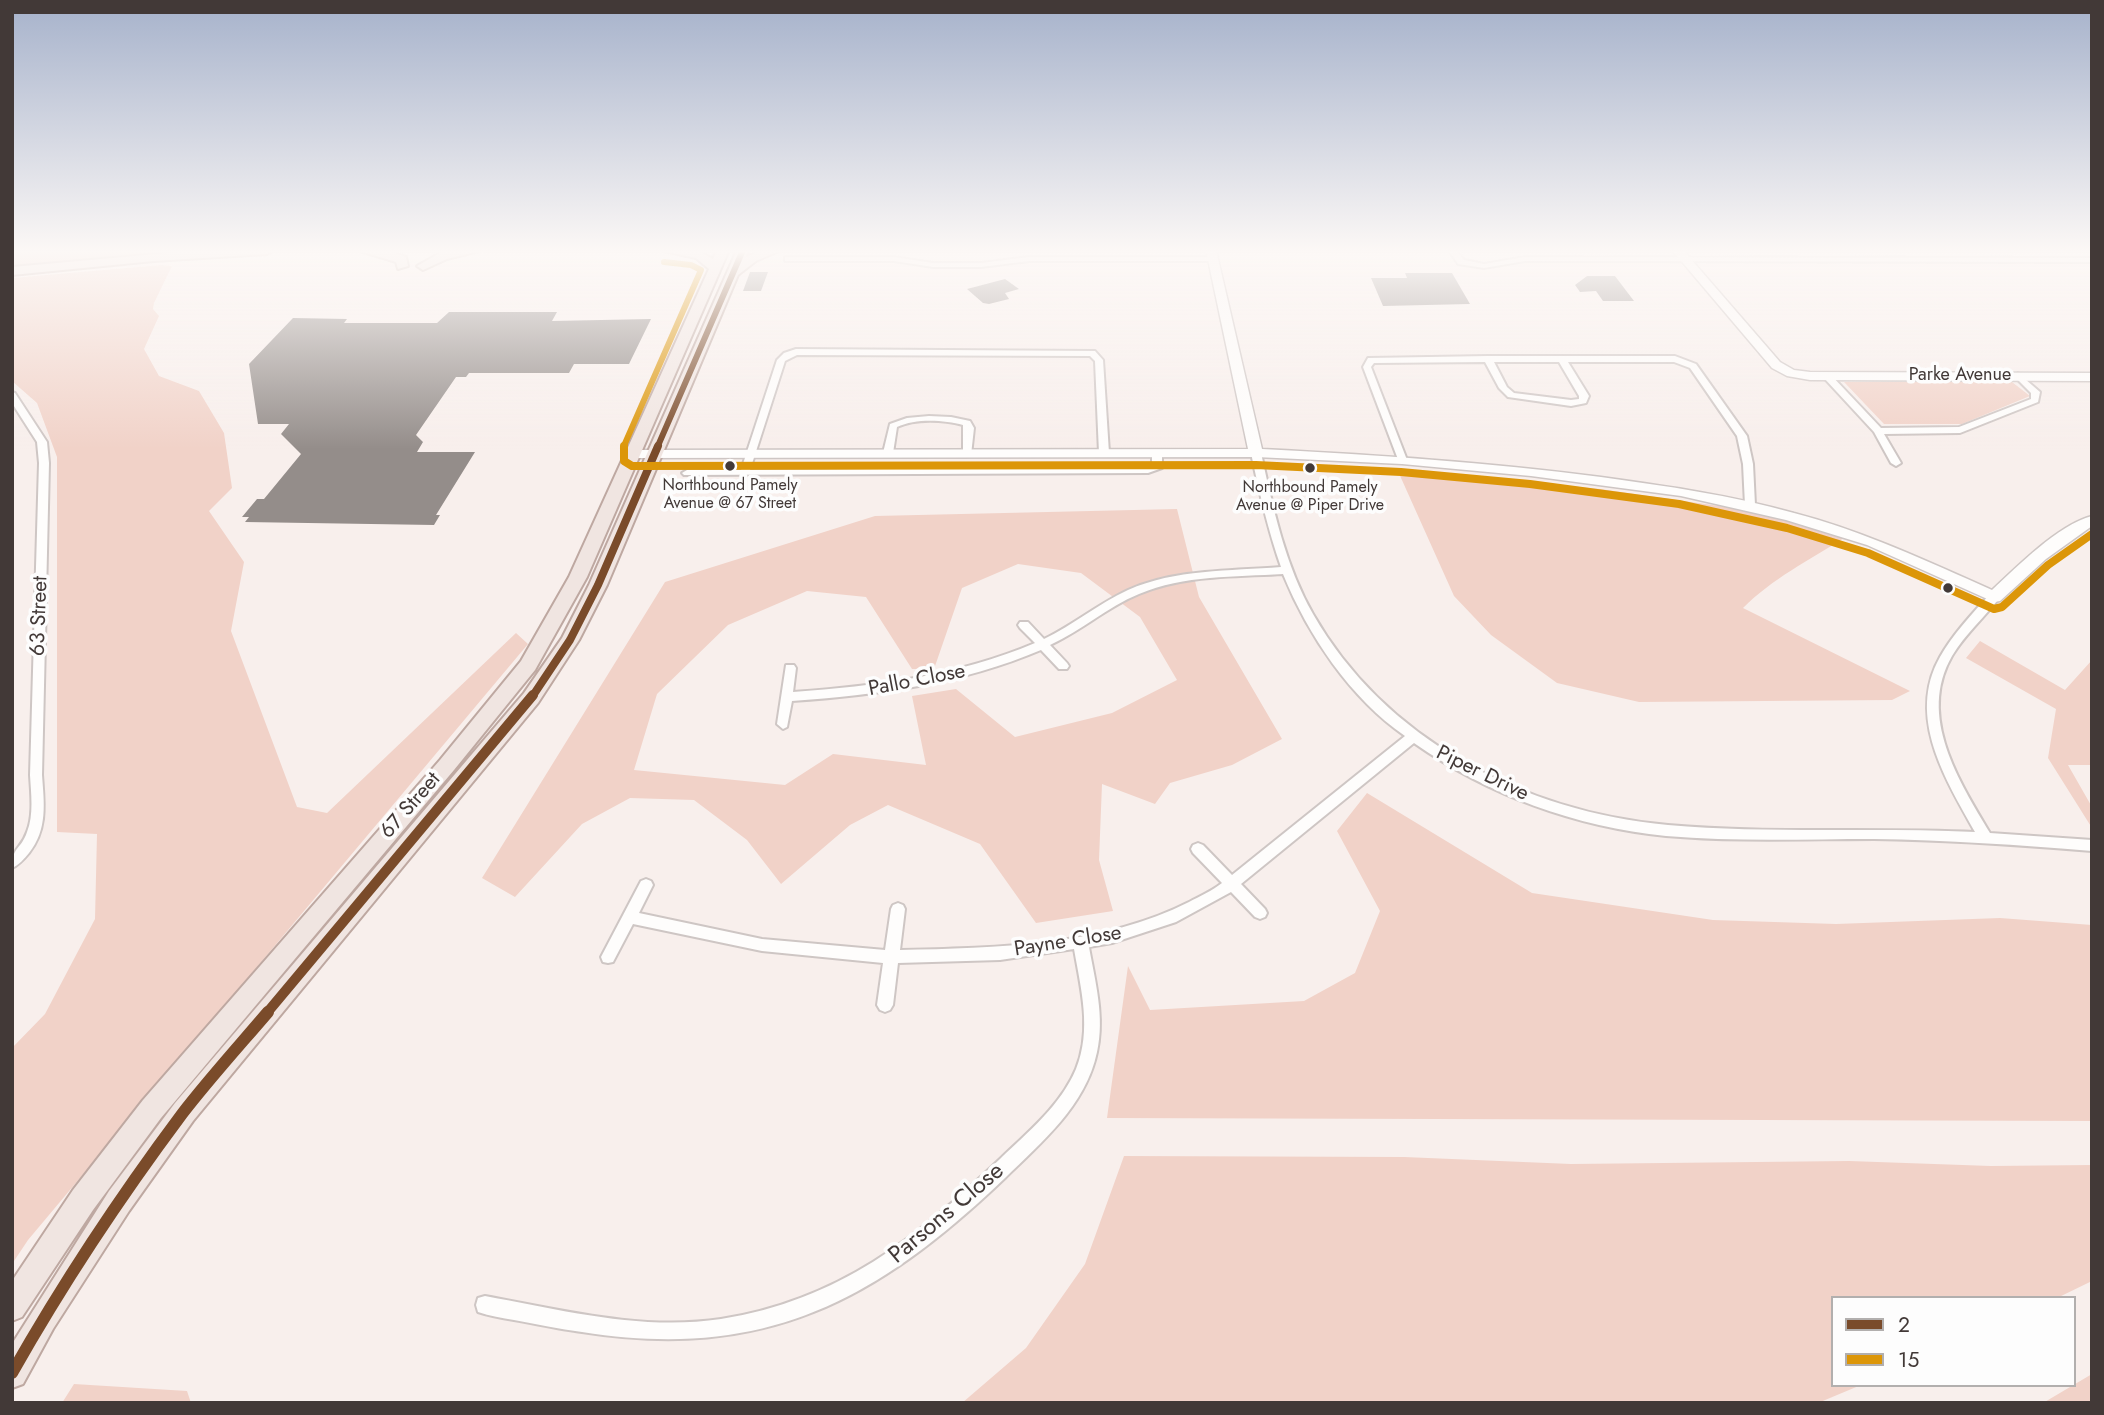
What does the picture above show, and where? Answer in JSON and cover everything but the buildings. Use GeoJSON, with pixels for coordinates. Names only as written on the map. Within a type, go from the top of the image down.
{"type":"FeatureCollection","features":[{"type":"Feature","properties":{"kind":"main road","name":"67 Street"},"geometry":{"type":"LineString","coordinates":[[12,1373],[43,1318],[119,1202],[184,1112],[531,698],[570,640],[598,585],[695,316]]}},
{"type":"Feature","properties":{"kind":"main road"},"geometry":{"type":"LineString","coordinates":[[692,365],[691,351],[702,321],[698,316]]}},
{"type":"Feature","properties":{"kind":"main road","name":"67 Street"},"geometry":{"type":"LineString","coordinates":[[12,1307],[83,1200],[152,1109],[447,765],[528,665],[566,601],[692,365],[715,316]]}},
{"type":"Feature","properties":{"kind":"street","name":"Piper Drive"},"geometry":{"type":"LineString","coordinates":[[1225,316],[1272,527],[1306,613],[1347,676],[1381,712],[1458,766],[1510,791],[1568,811],[1637,827],[1700,832],[1985,837],[2092,846]]}},
{"type":"Feature","properties":{"kind":"street","name":"Parke Avenue"},"geometry":{"type":"LineString","coordinates":[[1734,316],[1780,368],[1797,375],[2092,377]]}},
{"type":"Feature","properties":{"kind":"street"},"geometry":{"type":"LineString","coordinates":[[745,471],[782,358],[790,354],[811,352],[1092,353],[1098,358],[1104,453]]}},
{"type":"Feature","properties":{"kind":"street"},"geometry":{"type":"LineString","coordinates":[[1402,460],[1367,363],[1377,359],[1675,359],[1690,364],[1731,417],[1742,436],[1748,464],[1750,505]]}},
{"type":"Feature","properties":{"kind":"street"},"geometry":{"type":"LineString","coordinates":[[1488,359],[1503,388],[1511,395],[1583,401],[1584,396],[1562,359]]}},
{"type":"Feature","properties":{"kind":"street"},"geometry":{"type":"LineString","coordinates":[[1828,376],[1878,431],[1896,463]]}},
{"type":"Feature","properties":{"kind":"street"},"geometry":{"type":"LineString","coordinates":[[1878,431],[1965,428],[2035,400],[2036,392],[2018,376]]}},
{"type":"Feature","properties":{"kind":"street","name":"63 Street"},"geometry":{"type":"LineString","coordinates":[[12,395],[42,442],[44,463],[36,775],[39,824],[30,844],[12,862]]}},
{"type":"Feature","properties":{"kind":"street"},"geometry":{"type":"LineString","coordinates":[[888,453],[893,426],[900,420],[909,419],[964,421],[970,428],[968,453]]}},
{"type":"Feature","properties":{"kind":"street"},"geometry":{"type":"LineString","coordinates":[[687,473],[1148,470],[1157,468],[1157,453]]}},
{"type":"Feature","properties":{"kind":"street"},"geometry":{"type":"LineString","coordinates":[[644,454],[1256,453],[1402,460],[1603,481],[1750,505],[1872,542],[1994,597]]}},
{"type":"Feature","properties":{"kind":"street"},"geometry":{"type":"LineString","coordinates":[[1985,837],[1940,750],[1934,723],[1932,694],[1946,657],[1994,597],[2028,564],[2073,530],[2092,520]]}},
{"type":"Feature","properties":{"kind":"street","name":"Pallo Close"},"geometry":{"type":"LineString","coordinates":[[786,697],[872,691],[918,684],[978,668],[1043,644],[1125,597],[1154,585],[1190,578],[1287,570]]}},
{"type":"Feature","properties":{"kind":"street"},"geometry":{"type":"LineString","coordinates":[[1024,625],[1063,666]]}},
{"type":"Feature","properties":{"kind":"street"},"geometry":{"type":"LineString","coordinates":[[783,724],[790,668]]}},
{"type":"Feature","properties":{"kind":"street","name":"Payne Close"},"geometry":{"type":"LineString","coordinates":[[629,917],[762,945],[891,957],[1000,954],[1081,944],[1131,932],[1171,918],[1203,902],[1232,883],[1413,737]]}},
{"type":"Feature","properties":{"kind":"street"},"geometry":{"type":"LineString","coordinates":[[1198,849],[1260,913]]}},
{"type":"Feature","properties":{"kind":"street"},"geometry":{"type":"LineString","coordinates":[[608,957],[646,885]]}},
{"type":"Feature","properties":{"kind":"street"},"geometry":{"type":"LineString","coordinates":[[885,1005],[898,909]]}},
{"type":"Feature","properties":{"kind":"street","name":"Parsons Close"},"geometry":{"type":"LineString","coordinates":[[485,1305],[637,1330],[706,1330],[743,1325],[791,1311],[850,1287],[877,1272],[924,1240],[967,1202],[1043,1129],[1078,1083],[1090,1052],[1092,1036],[1081,944]]}},
{"type":"Feature","properties":{"kind":"shaded area"},"geometry":{"type":"Polygon","coordinates":[[[12,316],[159,316],[144,349],[159,376],[199,391],[224,433],[232,488],[209,511],[244,562],[231,631],[297,807],[327,813],[516,633],[528,644],[28,1240],[12,1264],[12,1048],[45,1014],[95,919],[97,834],[57,832],[57,457],[37,403],[12,381],[12,316]]]}},
{"type":"Feature","properties":{"kind":"shaded area"},"geometry":{"type":"Polygon","coordinates":[[[1844,382],[2012,382],[2030,396],[1962,424],[1884,424],[1844,382]]]}},
{"type":"Feature","properties":{"kind":"shaded area"},"geometry":{"type":"Polygon","coordinates":[[[1397,469],[1600,489],[1768,513],[1844,538],[1778,579],[1743,608],[1910,691],[1892,700],[1639,702],[1557,683],[1491,635],[1454,596],[1397,469]]]}},
{"type":"Feature","properties":{"kind":"shaded area"},"geometry":{"type":"Polygon","coordinates":[[[1177,509],[1199,597],[1282,739],[1232,765],[1170,783],[1155,804],[1102,784],[1099,860],[1113,911],[1036,923],[980,844],[888,805],[850,825],[781,884],[747,840],[694,800],[630,798],[582,824],[515,897],[482,878],[665,582],[875,516],[1177,509]],[[1018,564],[962,588],[934,669],[912,669],[866,597],[807,591],[728,625],[657,694],[634,770],[785,785],[833,754],[926,765],[912,696],[956,689],[1015,737],[1112,713],[1177,680],[1140,617],[1081,573],[1018,564]]]}},
{"type":"Feature","properties":{"kind":"shaded area"},"geometry":{"type":"Polygon","coordinates":[[[1980,641],[2065,690],[2092,660],[2092,765],[2068,765],[2092,807],[2092,828],[2048,758],[2056,709],[1966,658],[1980,641]]]}},
{"type":"Feature","properties":{"kind":"shaded area"},"geometry":{"type":"Polygon","coordinates":[[[1367,793],[1532,893],[1713,920],[1836,924],[2000,918],[2092,925],[2092,1121],[1107,1118],[1128,966],[1150,1010],[1304,1001],[1355,973],[1380,911],[1337,831],[1367,793]]]}},
{"type":"Feature","properties":{"kind":"shaded area"},"geometry":{"type":"Polygon","coordinates":[[[1124,1156],[1404,1157],[1571,1164],[1849,1161],[1991,1166],[2092,1165],[2092,1281],[2061,1296],[1831,1296],[1831,1387],[1856,1387],[1818,1403],[962,1403],[1026,1348],[1085,1264],[1124,1156]]]}},
{"type":"Feature","properties":{"kind":"shaded area"},"geometry":{"type":"Polygon","coordinates":[[[2092,1374],[2092,1403],[2043,1403],[2070,1387],[2076,1387],[2076,1383],[2092,1374]]]}},
{"type":"Feature","properties":{"kind":"shaded area"},"geometry":{"type":"Polygon","coordinates":[[[74,1384],[187,1391],[191,1403],[62,1403],[74,1384]]]}},
{"type":"Feature","properties":{"kind":"transit line","name":"15"},"geometry":{"type":"LineString","coordinates":[[681,316],[622,450],[624,461],[632,466],[1256,465],[1401,472],[1530,484],[1679,504],[1787,528],[1868,553],[1994,609],[2002,607],[2048,565],[2092,534]]}},
{"type":"Feature","properties":{"kind":"transit line","name":"2"},"geometry":{"type":"LineString","coordinates":[[12,1373],[43,1319],[119,1201],[184,1112],[531,698],[570,640],[598,585],[714,316]]}},
{"type":"Feature","properties":{"kind":"place","name":"Northbound Pamely Avenue @ 67 Street"},"geometry":{"type":"Point","coordinates":[730,466]}},
{"type":"Feature","properties":{"kind":"place","name":"Northbound Pamely Avenue @ Piper Drive"},"geometry":{"type":"Point","coordinates":[1310,468]}}]}
